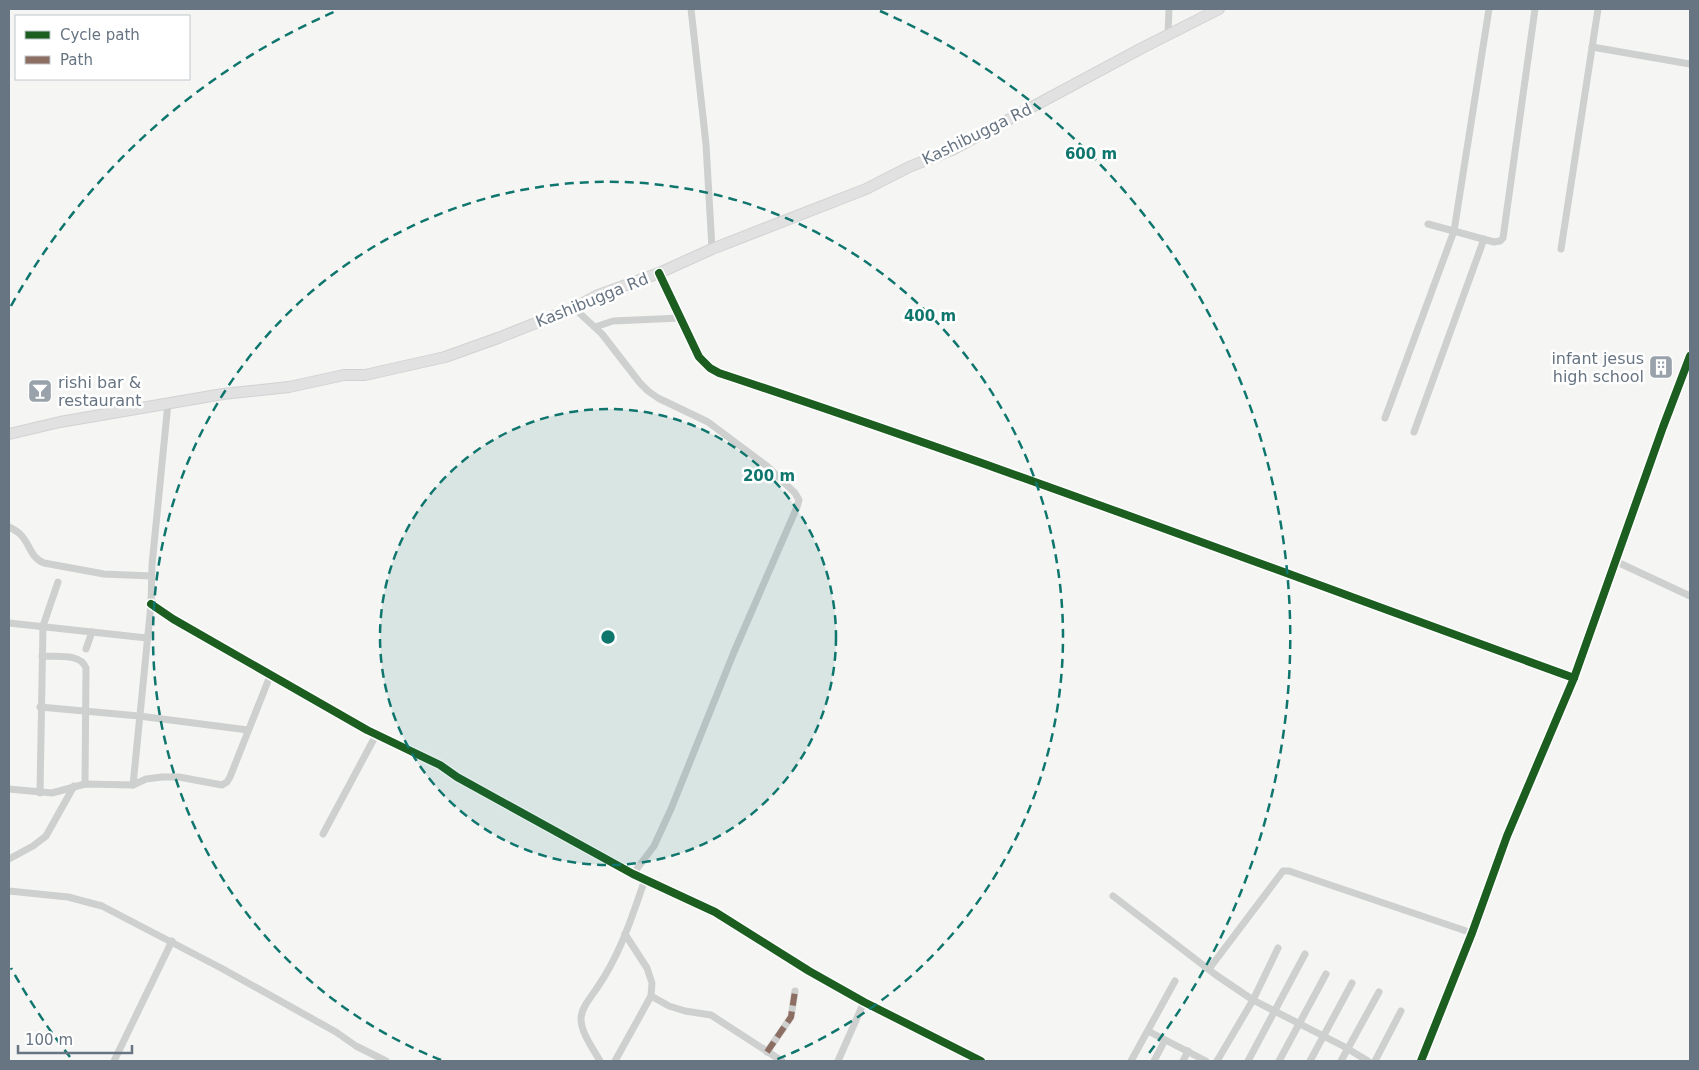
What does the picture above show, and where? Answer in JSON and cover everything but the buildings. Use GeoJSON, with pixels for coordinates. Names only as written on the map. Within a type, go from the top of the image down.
{"type":"FeatureCollection","features":[{"type":"Feature","properties":{"kind":"main road","name":"Kashibugga Rd"},"geometry":{"type":"LineString","coordinates":[[9,434],[60,422],[223,394],[290,387],[344,375],[365,375],[445,357],[574,308],[596,296],[712,249],[866,190],[909,167],[952,150],[1218,9]]}},
{"type":"Feature","properties":{"kind":"street"},"geometry":{"type":"LineString","coordinates":[[691,9],[706,144],[712,249]]}},
{"type":"Feature","properties":{"kind":"street"},"geometry":{"type":"LineString","coordinates":[[1168,35],[1169,9]]}},
{"type":"Feature","properties":{"kind":"street"},"geometry":{"type":"LineString","coordinates":[[1385,418],[1454,231],[1489,9]]}},
{"type":"Feature","properties":{"kind":"street"},"geometry":{"type":"LineString","coordinates":[[1428,224],[1500,242],[1505,232],[1535,9]]}},
{"type":"Feature","properties":{"kind":"street"},"geometry":{"type":"LineString","coordinates":[[1561,249],[1598,9]]}},
{"type":"Feature","properties":{"kind":"street"},"geometry":{"type":"LineString","coordinates":[[1592,47],[1690,64]]}},
{"type":"Feature","properties":{"kind":"street"},"geometry":{"type":"LineString","coordinates":[[1414,432],[1484,239]]}},
{"type":"Feature","properties":{"kind":"street"},"geometry":{"type":"LineString","coordinates":[[659,272],[699,357],[710,368],[719,373],[844,414],[1063,491],[1574,678]]}},
{"type":"Feature","properties":{"kind":"street"},"geometry":{"type":"LineString","coordinates":[[574,308],[595,328],[648,391],[658,398],[708,422],[767,466],[796,493],[798,500],[797,507],[734,652],[671,809],[654,846],[633,874]]}},
{"type":"Feature","properties":{"kind":"street"},"geometry":{"type":"LineString","coordinates":[[595,328],[613,321],[680,318]]}},
{"type":"Feature","properties":{"kind":"street"},"geometry":{"type":"LineString","coordinates":[[1421,1061],[1508,836],[1574,678],[1690,356]]}},
{"type":"Feature","properties":{"kind":"street"},"geometry":{"type":"LineString","coordinates":[[133,785],[168,404]]}},
{"type":"Feature","properties":{"kind":"street"},"geometry":{"type":"LineString","coordinates":[[9,528],[19,533],[32,555],[44,563],[104,574],[151,576]]}},
{"type":"Feature","properties":{"kind":"street"},"geometry":{"type":"LineString","coordinates":[[1616,561],[1690,596]]}},
{"type":"Feature","properties":{"kind":"street"},"geometry":{"type":"LineString","coordinates":[[40,793],[40,707],[43,626],[58,582]]}},
{"type":"Feature","properties":{"kind":"street"},"geometry":{"type":"LineString","coordinates":[[151,604],[270,676],[376,735],[440,765],[457,777],[633,874],[715,912],[809,971],[864,1002],[972,1059],[981,1061]]}},
{"type":"Feature","properties":{"kind":"street"},"geometry":{"type":"LineString","coordinates":[[9,623],[147,638]]}},
{"type":"Feature","properties":{"kind":"street"},"geometry":{"type":"LineString","coordinates":[[86,649],[92,632]]}},
{"type":"Feature","properties":{"kind":"street"},"geometry":{"type":"LineString","coordinates":[[42,656],[77,658],[84,663],[86,668],[85,784]]}},
{"type":"Feature","properties":{"kind":"street"},"geometry":{"type":"LineString","coordinates":[[9,789],[40,793],[57,792],[85,784],[133,785],[146,779],[162,777],[179,777],[222,784],[227,782],[270,676]]}},
{"type":"Feature","properties":{"kind":"street"},"geometry":{"type":"LineString","coordinates":[[40,707],[139,716],[248,730]]}},
{"type":"Feature","properties":{"kind":"street"},"geometry":{"type":"LineString","coordinates":[[323,834],[376,735]]}},
{"type":"Feature","properties":{"kind":"street"},"geometry":{"type":"LineString","coordinates":[[9,858],[33,846],[46,836],[74,786]]}},
{"type":"Feature","properties":{"kind":"street"},"geometry":{"type":"LineString","coordinates":[[1209,969],[1283,871],[1288,871],[1472,933]]}},
{"type":"Feature","properties":{"kind":"street"},"geometry":{"type":"LineString","coordinates":[[600,1061],[583,1027],[581,1018],[586,1004],[614,960],[646,879]]}},
{"type":"Feature","properties":{"kind":"street"},"geometry":{"type":"LineString","coordinates":[[9,891],[68,897],[102,906],[172,941],[279,1000],[356,1046],[386,1061]]}},
{"type":"Feature","properties":{"kind":"street"},"geometry":{"type":"LineString","coordinates":[[1113,896],[1252,1000],[1299,1023],[1368,1061]]}},
{"type":"Feature","properties":{"kind":"street"},"geometry":{"type":"LineString","coordinates":[[615,1061],[651,996],[652,983],[647,968],[625,934]]}},
{"type":"Feature","properties":{"kind":"street"},"geometry":{"type":"LineString","coordinates":[[114,1061],[172,941]]}},
{"type":"Feature","properties":{"kind":"street"},"geometry":{"type":"LineString","coordinates":[[1217,1061],[1252,1000],[1278,948]]}},
{"type":"Feature","properties":{"kind":"street"},"geometry":{"type":"LineString","coordinates":[[1248,1061],[1305,954]]}},
{"type":"Feature","properties":{"kind":"street"},"geometry":{"type":"LineString","coordinates":[[1279,1061],[1326,974]]}},
{"type":"Feature","properties":{"kind":"street"},"geometry":{"type":"LineString","coordinates":[[1131,1061],[1175,981]]}},
{"type":"Feature","properties":{"kind":"street"},"geometry":{"type":"LineString","coordinates":[[1310,1061],[1352,983]]}},
{"type":"Feature","properties":{"kind":"street"},"geometry":{"type":"LineString","coordinates":[[768,1052],[791,1017],[795,991]]}},
{"type":"Feature","properties":{"kind":"street"},"geometry":{"type":"LineString","coordinates":[[1341,1061],[1379,992]]}},
{"type":"Feature","properties":{"kind":"street"},"geometry":{"type":"LineString","coordinates":[[651,996],[669,1006],[685,1011],[711,1015],[782,1061]]}},
{"type":"Feature","properties":{"kind":"street"},"geometry":{"type":"LineString","coordinates":[[838,1061],[864,1002]]}},
{"type":"Feature","properties":{"kind":"street"},"geometry":{"type":"LineString","coordinates":[[1375,1061],[1401,1012]]}},
{"type":"Feature","properties":{"kind":"street"},"geometry":{"type":"LineString","coordinates":[[1148,1031],[1206,1061]]}},
{"type":"Feature","properties":{"kind":"street"},"geometry":{"type":"LineString","coordinates":[[1154,1061],[1165,1040]]}},
{"type":"Feature","properties":{"kind":"street"},"geometry":{"type":"LineString","coordinates":[[1183,1061],[1188,1052]]}},
{"type":"Feature","properties":{"kind":"marked path"},"geometry":{"type":"LineString","coordinates":[[767,1052],[791,1017],[795,991]]}},
{"type":"Feature","properties":{"kind":"cycle path"},"geometry":{"type":"LineString","coordinates":[[659,273],[699,357],[710,368],[719,373],[934,446],[1148,522],[1574,678]]}},
{"type":"Feature","properties":{"kind":"cycle path"},"geometry":{"type":"LineString","coordinates":[[1421,1061],[1472,933],[1507,836],[1574,678],[1690,356]]}},
{"type":"Feature","properties":{"kind":"cycle path"},"geometry":{"type":"LineString","coordinates":[[151,604],[173,619],[367,730],[440,765],[457,777],[633,874],[715,912],[809,971],[864,1002],[981,1061]]}},
{"type":"Feature","properties":{"kind":"place","name":"infant jesus high school"},"geometry":{"type":"Point","coordinates":[1661,367]}},
{"type":"Feature","properties":{"kind":"place","name":"rishi bar & restaurant"},"geometry":{"type":"Point","coordinates":[40,391]}}]}
